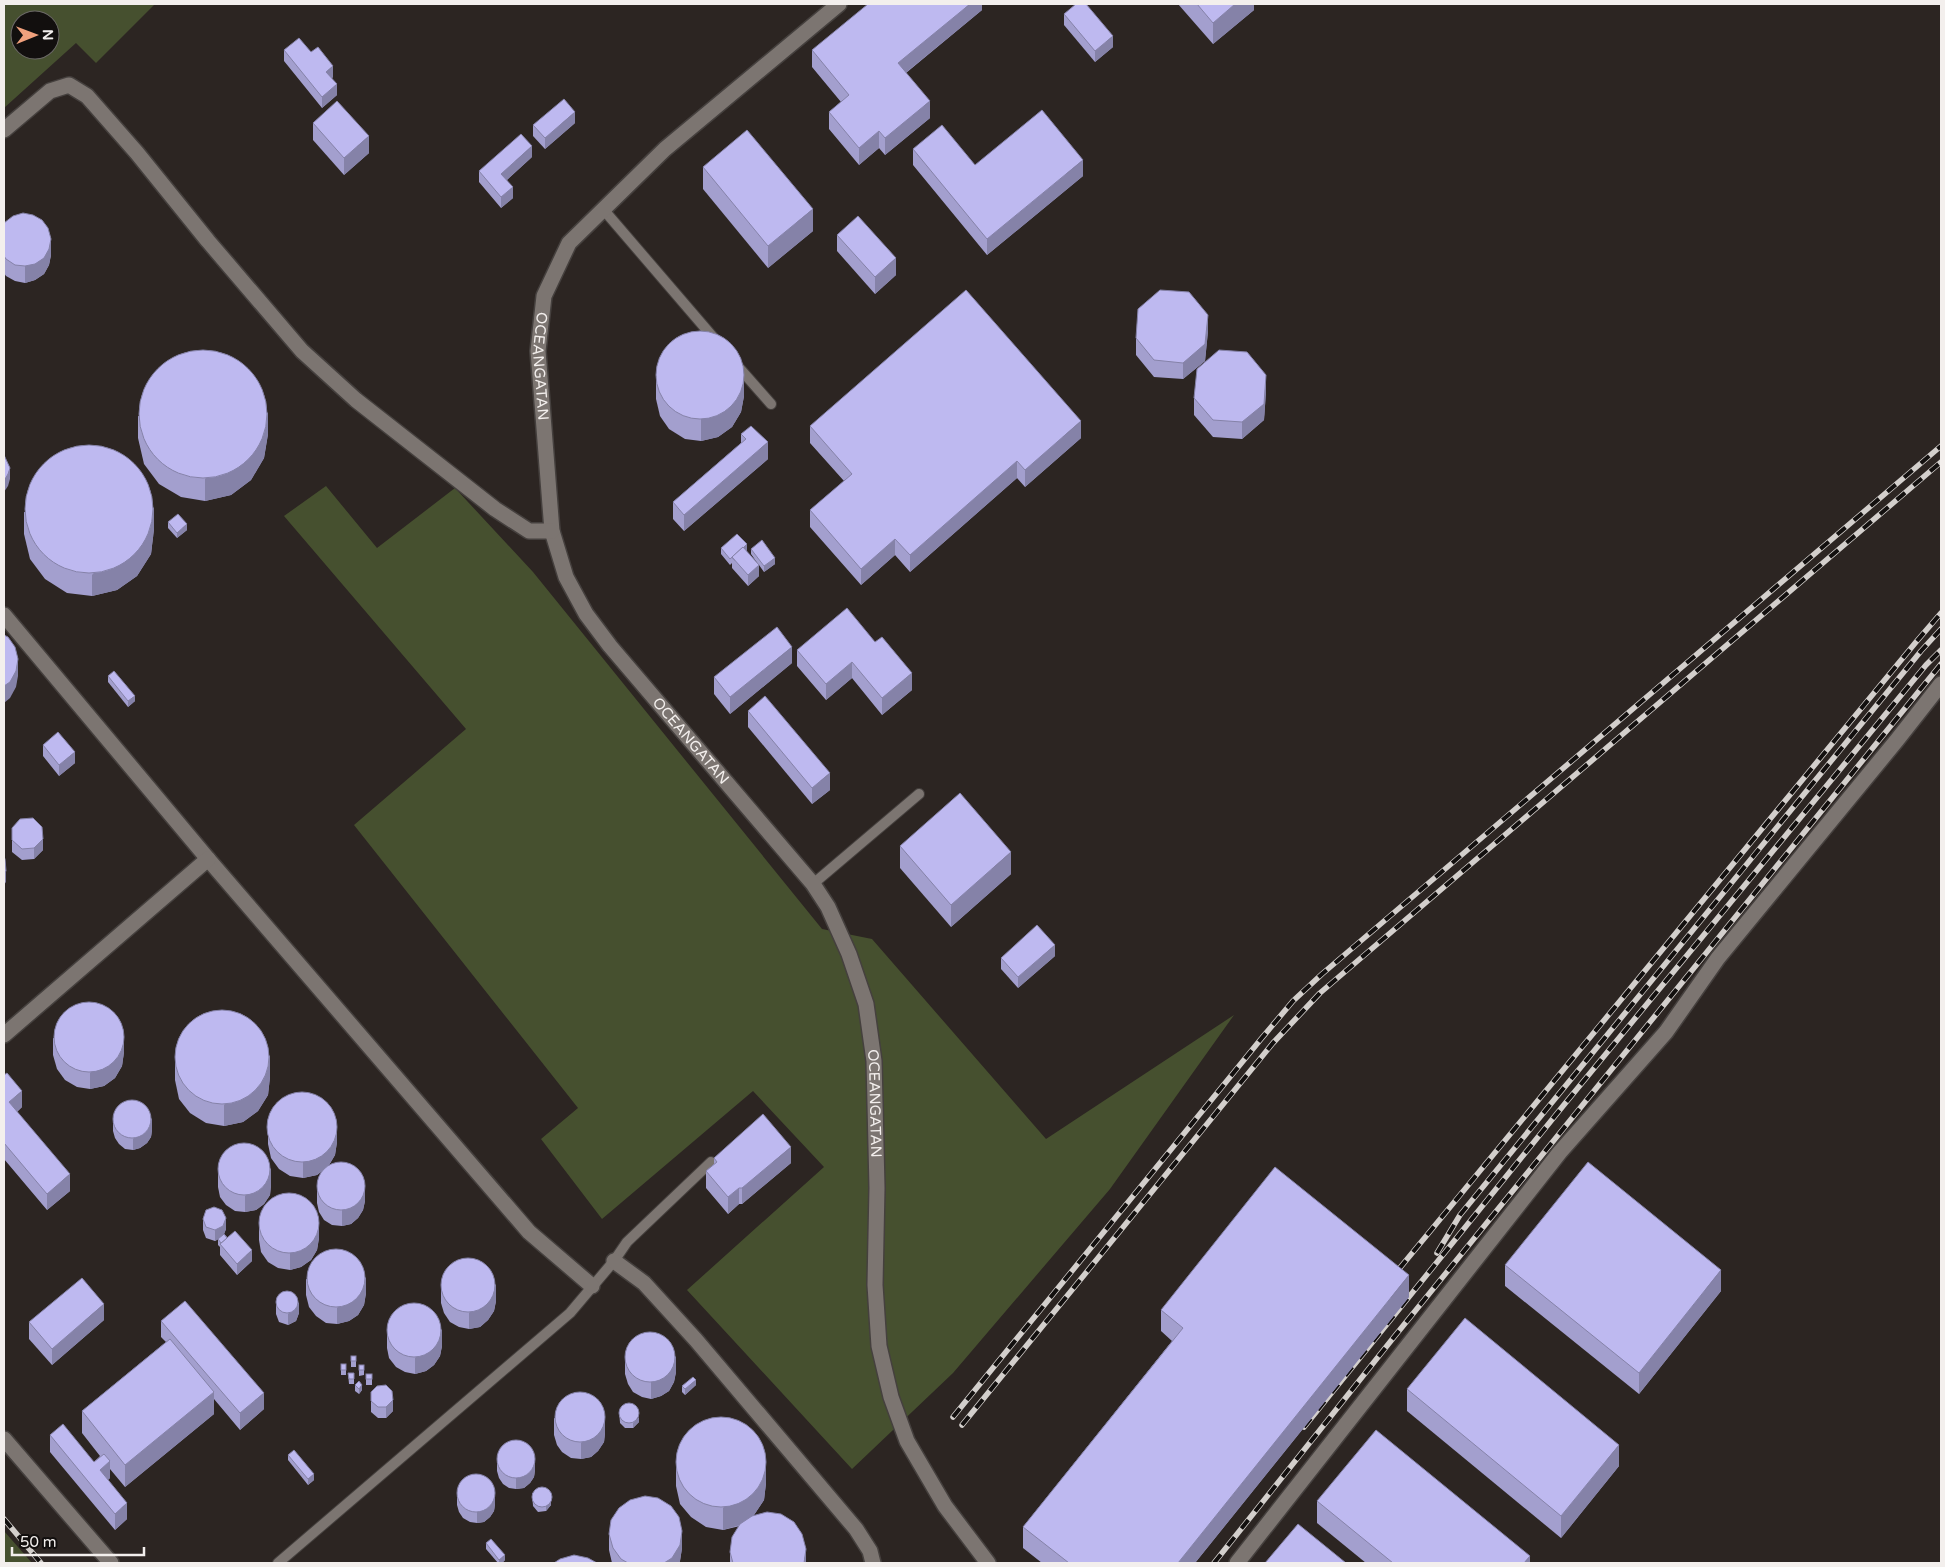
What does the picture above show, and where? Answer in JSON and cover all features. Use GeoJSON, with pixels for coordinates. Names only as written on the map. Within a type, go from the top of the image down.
{"type":"FeatureCollection","features":[{"type":"Feature","properties":{"kind":"street","name":"OCEANGATAN"},"geometry":{"type":"LineString","coordinates":[[839,4],[665,149],[569,243],[544,296],[538,350],[552,531],[566,577],[590,620],[813,884],[828,907],[849,954],[866,1004],[874,1061],[877,1188],[875,1294],[879,1346],[891,1397],[907,1441],[945,1506],[988,1563]]}},
{"type":"Feature","properties":{"kind":"street"},"geometry":{"type":"LineString","coordinates":[[4,130],[50,91],[69,85],[87,96],[138,153],[208,241],[302,351],[356,400],[495,509],[529,531],[552,531]]}},
{"type":"Feature","properties":{"kind":"street"},"geometry":{"type":"LineString","coordinates":[[4,616],[208,859],[529,1232],[592,1286]]}},
{"type":"Feature","properties":{"kind":"street"},"geometry":{"type":"LineString","coordinates":[[1237,1563],[1560,1152],[1666,1032],[1718,958],[1941,684]]}},
{"type":"Feature","properties":{"kind":"street"},"geometry":{"type":"LineString","coordinates":[[4,1035],[208,859]]}},
{"type":"Feature","properties":{"kind":"street"},"geometry":{"type":"LineString","coordinates":[[614,1262],[644,1283],[702,1348],[856,1529],[870,1551],[873,1563]]}},
{"type":"Feature","properties":{"kind":"street"},"geometry":{"type":"LineString","coordinates":[[4,1439],[111,1563]]}},
{"type":"Feature","properties":{"kind":"lane"},"geometry":{"type":"LineString","coordinates":[[603,209],[771,404]]}},
{"type":"Feature","properties":{"kind":"lane"},"geometry":{"type":"LineString","coordinates":[[813,884],[919,794]]}},
{"type":"Feature","properties":{"kind":"lane"},"geometry":{"type":"LineString","coordinates":[[278,1563],[570,1313],[614,1262],[626,1242],[711,1162]]}},
{"type":"Feature","properties":{"kind":"green space"},"geometry":{"type":"Polygon","coordinates":[[[4,4],[155,4],[96,63],[76,43],[60,57],[60,10],[10,10],[10,60],[57,60],[4,108],[4,4]]]}},
{"type":"Feature","properties":{"kind":"green space"},"geometry":{"type":"Polygon","coordinates":[[[326,486],[377,548],[455,488],[533,572],[822,929],[872,939],[1046,1139],[1234,1015],[1110,1189],[953,1373],[852,1469],[687,1290],[824,1167],[753,1091],[602,1219],[541,1139],[578,1108],[354,825],[466,729],[284,516],[326,486]]]}},
{"type":"Feature","properties":{"kind":"green space"},"geometry":{"type":"Polygon","coordinates":[[[4,1531],[32,1563],[4,1563],[4,1531]]]}},
{"type":"Feature","properties":{"kind":"building"},"geometry":{"type":"Polygon","coordinates":[[[868,4],[970,4],[898,63],[930,101],[885,138],[879,131],[859,148],[829,112],[849,95],[812,50],[868,4]]]}},
{"type":"Feature","properties":{"kind":"building"},"geometry":{"type":"Polygon","coordinates":[[[1076,4],[1086,4],[1113,36],[1095,51],[1064,14],[1076,4]]]}},
{"type":"Feature","properties":{"kind":"building"},"geometry":{"type":"Polygon","coordinates":[[[1197,4],[1235,4],[1213,23],[1197,4]]]}},
{"type":"Feature","properties":{"kind":"building"},"geometry":{"type":"Polygon","coordinates":[[[299,38],[311,52],[318,47],[333,66],[326,72],[337,84],[322,97],[284,50],[299,38]]]}},
{"type":"Feature","properties":{"kind":"building"},"geometry":{"type":"Polygon","coordinates":[[[564,99],[575,112],[545,138],[533,125],[564,99]]]}},
{"type":"Feature","properties":{"kind":"building"},"geometry":{"type":"Polygon","coordinates":[[[337,101],[369,136],[344,158],[313,123],[337,101]]]}},
{"type":"Feature","properties":{"kind":"building"},"geometry":{"type":"Polygon","coordinates":[[[1042,110],[1083,160],[987,239],[913,149],[942,125],[975,165],[1042,110]]]}},
{"type":"Feature","properties":{"kind":"building"},"geometry":{"type":"Polygon","coordinates":[[[747,130],[813,209],[768,246],[703,167],[747,130]]]}},
{"type":"Feature","properties":{"kind":"building"},"geometry":{"type":"Polygon","coordinates":[[[521,134],[532,146],[501,174],[513,187],[501,197],[479,171],[521,134]]]}},
{"type":"Feature","properties":{"kind":"building"},"geometry":{"type":"Polygon","coordinates":[[[23,213],[33,215],[42,220],[48,228],[51,239],[49,249],[44,258],[35,264],[25,266],[15,265],[4,256],[4,223],[13,216],[23,213]]]}},
{"type":"Feature","properties":{"kind":"building"},"geometry":{"type":"Polygon","coordinates":[[[858,216],[896,258],[875,277],[837,235],[858,216]]]}},
{"type":"Feature","properties":{"kind":"building"},"geometry":{"type":"Polygon","coordinates":[[[966,290],[1081,421],[1025,470],[1017,461],[910,555],[895,539],[861,569],[810,510],[852,474],[810,426],[966,290]]]}},
{"type":"Feature","properties":{"kind":"building"},"geometry":{"type":"Polygon","coordinates":[[[1160,290],[1189,292],[1208,315],[1205,344],[1183,363],[1154,360],[1136,338],[1138,309],[1160,290]]]}},
{"type":"Feature","properties":{"kind":"building"},"geometry":{"type":"Polygon","coordinates":[[[700,331],[717,335],[731,344],[740,358],[744,375],[740,392],[731,406],[717,415],[700,419],[683,415],[669,406],[660,392],[656,375],[660,358],[669,344],[683,335],[700,331]]]}},
{"type":"Feature","properties":{"kind":"building"},"geometry":{"type":"Polygon","coordinates":[[[203,350],[216,351],[228,355],[248,369],[262,389],[266,401],[266,427],[262,439],[248,459],[228,473],[216,477],[203,478],[190,477],[178,473],[158,459],[144,439],[140,427],[139,414],[140,401],[144,389],[158,369],[178,355],[190,351],[203,350]]]}},
{"type":"Feature","properties":{"kind":"building"},"geometry":{"type":"Polygon","coordinates":[[[1219,350],[1247,352],[1266,375],[1264,404],[1242,422],[1213,420],[1194,398],[1197,369],[1219,350]]]}},
{"type":"Feature","properties":{"kind":"building"},"geometry":{"type":"Polygon","coordinates":[[[751,426],[768,442],[684,515],[673,502],[746,439],[741,434],[751,426]]]}},
{"type":"Feature","properties":{"kind":"building"},"geometry":{"type":"Polygon","coordinates":[[[89,445],[102,446],[114,450],[134,464],[148,484],[152,496],[152,522],[148,534],[134,554],[114,568],[102,572],[89,573],[76,572],[64,568],[44,554],[30,534],[26,522],[25,509],[26,496],[30,484],[44,464],[64,450],[76,446],[89,445]]]}},
{"type":"Feature","properties":{"kind":"building"},"geometry":{"type":"Polygon","coordinates":[[[4,455],[10,468],[4,481],[4,455]]]}},
{"type":"Feature","properties":{"kind":"building"},"geometry":{"type":"Polygon","coordinates":[[[178,514],[187,524],[177,533],[168,522],[178,514]]]}},
{"type":"Feature","properties":{"kind":"building"},"geometry":{"type":"Polygon","coordinates":[[[737,534],[747,544],[730,559],[721,548],[737,534]]]}},
{"type":"Feature","properties":{"kind":"building"},"geometry":{"type":"Polygon","coordinates":[[[762,540],[775,558],[764,566],[751,549],[762,540]]]}},
{"type":"Feature","properties":{"kind":"building"},"geometry":{"type":"Polygon","coordinates":[[[743,547],[759,565],[748,575],[732,557],[743,547]]]}},
{"type":"Feature","properties":{"kind":"building"},"geometry":{"type":"Polygon","coordinates":[[[847,608],[875,642],[882,637],[912,673],[882,698],[852,662],[826,684],[797,650],[847,608]]]}},
{"type":"Feature","properties":{"kind":"building"},"geometry":{"type":"Polygon","coordinates":[[[777,627],[792,647],[730,697],[714,677],[777,627]]]}},
{"type":"Feature","properties":{"kind":"building"},"geometry":{"type":"Polygon","coordinates":[[[4,635],[8,637],[15,647],[18,659],[16,671],[10,682],[4,686],[4,635]]]}},
{"type":"Feature","properties":{"kind":"building"},"geometry":{"type":"Polygon","coordinates":[[[114,671],[135,696],[128,701],[108,676],[114,671]]]}},
{"type":"Feature","properties":{"kind":"building"},"geometry":{"type":"Polygon","coordinates":[[[765,696],[830,773],[812,788],[748,711],[765,696]]]}},
{"type":"Feature","properties":{"kind":"building"},"geometry":{"type":"Polygon","coordinates":[[[58,732],[75,752],[59,765],[43,745],[58,732]]]}},
{"type":"Feature","properties":{"kind":"building"},"geometry":{"type":"Polygon","coordinates":[[[960,793],[1011,852],[951,905],[900,846],[960,793]]]}},
{"type":"Feature","properties":{"kind":"building"},"geometry":{"type":"Polygon","coordinates":[[[33,818],[42,827],[43,839],[34,848],[22,849],[12,840],[12,828],[20,819],[33,818]]]}},
{"type":"Feature","properties":{"kind":"building"},"geometry":{"type":"Polygon","coordinates":[[[4,857],[6,871],[4,874],[4,857]]]}},
{"type":"Feature","properties":{"kind":"building"},"geometry":{"type":"Polygon","coordinates":[[[1037,925],[1055,945],[1018,977],[1001,958],[1037,925]]]}},
{"type":"Feature","properties":{"kind":"building"},"geometry":{"type":"Polygon","coordinates":[[[89,1002],[102,1005],[114,1012],[121,1024],[124,1037],[121,1050],[114,1062],[102,1069],[89,1072],[76,1069],[64,1062],[57,1050],[54,1037],[57,1024],[64,1012],[76,1005],[89,1002]]]}},
{"type":"Feature","properties":{"kind":"building"},"geometry":{"type":"Polygon","coordinates":[[[222,1010],[240,1013],[255,1024],[266,1039],[269,1057],[266,1075],[255,1090],[240,1101],[222,1104],[204,1101],[189,1090],[178,1075],[175,1057],[178,1039],[189,1024],[204,1013],[222,1010]]]}},
{"type":"Feature","properties":{"kind":"building"},"geometry":{"type":"Polygon","coordinates":[[[7,1073],[22,1091],[9,1102],[70,1174],[47,1194],[4,1143],[4,1075],[7,1073]]]}},
{"type":"Feature","properties":{"kind":"building"},"geometry":{"type":"Polygon","coordinates":[[[302,1092],[321,1098],[331,1108],[337,1127],[331,1146],[321,1156],[302,1162],[283,1156],[273,1146],[267,1127],[273,1108],[283,1098],[302,1092]]]}},
{"type":"Feature","properties":{"kind":"building"},"geometry":{"type":"Polygon","coordinates":[[[132,1100],[146,1105],[151,1119],[146,1133],[132,1138],[118,1133],[113,1119],[118,1105],[132,1100]]]}},
{"type":"Feature","properties":{"kind":"building"},"geometry":{"type":"Polygon","coordinates":[[[763,1114],[791,1147],[742,1188],[739,1188],[728,1197],[706,1171],[717,1162],[714,1158],[763,1114]]]}},
{"type":"Feature","properties":{"kind":"building"},"geometry":{"type":"Polygon","coordinates":[[[239,1143],[249,1143],[263,1150],[270,1164],[270,1174],[263,1188],[249,1195],[239,1195],[229,1191],[222,1184],[218,1174],[218,1164],[222,1154],[229,1147],[239,1143]]]}},
{"type":"Feature","properties":{"kind":"building"},"geometry":{"type":"Polygon","coordinates":[[[341,1162],[350,1164],[358,1169],[363,1177],[365,1186],[363,1195],[358,1203],[350,1208],[341,1210],[332,1208],[324,1203],[319,1195],[317,1186],[319,1177],[324,1169],[332,1164],[341,1162]]]}},
{"type":"Feature","properties":{"kind":"building"},"geometry":{"type":"Polygon","coordinates":[[[1588,1162],[1721,1270],[1639,1373],[1505,1265],[1588,1162]]]}},
{"type":"Feature","properties":{"kind":"building"},"geometry":{"type":"Polygon","coordinates":[[[1275,1167],[1409,1275],[1178,1563],[1069,1563],[1023,1527],[1183,1328],[1161,1310],[1275,1167]]]}},
{"type":"Feature","properties":{"kind":"building"},"geometry":{"type":"Polygon","coordinates":[[[289,1193],[305,1198],[310,1202],[314,1207],[319,1223],[314,1239],[310,1244],[305,1248],[289,1253],[273,1248],[268,1244],[264,1239],[259,1223],[264,1207],[268,1202],[273,1198],[289,1193]]]}},
{"type":"Feature","properties":{"kind":"building"},"geometry":{"type":"Polygon","coordinates":[[[214,1207],[222,1210],[226,1218],[223,1226],[215,1230],[206,1227],[203,1219],[206,1210],[214,1207]]]}},
{"type":"Feature","properties":{"kind":"building"},"geometry":{"type":"Polygon","coordinates":[[[235,1231],[252,1250],[237,1264],[220,1244],[235,1231]]]}},
{"type":"Feature","properties":{"kind":"building"},"geometry":{"type":"Polygon","coordinates":[[[224,1234],[227,1238],[221,1243],[218,1239],[224,1234]]]}},
{"type":"Feature","properties":{"kind":"building"},"geometry":{"type":"Polygon","coordinates":[[[330,1249],[342,1249],[352,1253],[361,1262],[365,1284],[357,1299],[342,1307],[330,1307],[320,1303],[311,1294],[307,1284],[307,1272],[311,1262],[320,1253],[330,1249]]]}},
{"type":"Feature","properties":{"kind":"building"},"geometry":{"type":"Polygon","coordinates":[[[463,1258],[473,1258],[483,1262],[491,1270],[495,1285],[491,1300],[483,1308],[473,1312],[463,1312],[453,1308],[445,1300],[441,1290],[441,1280],[445,1270],[453,1262],[463,1258]]]}},
{"type":"Feature","properties":{"kind":"building"},"geometry":{"type":"Polygon","coordinates":[[[82,1278],[104,1304],[52,1349],[29,1322],[82,1278]]]}},
{"type":"Feature","properties":{"kind":"building"},"geometry":{"type":"Polygon","coordinates":[[[287,1291],[295,1294],[298,1302],[295,1310],[287,1313],[279,1310],[276,1302],[279,1294],[287,1291]]]}},
{"type":"Feature","properties":{"kind":"building"},"geometry":{"type":"Polygon","coordinates":[[[185,1301],[264,1393],[240,1413],[161,1321],[185,1301]]]}},
{"type":"Feature","properties":{"kind":"building"},"geometry":{"type":"Polygon","coordinates":[[[409,1303],[419,1303],[429,1307],[437,1315],[441,1330],[437,1345],[429,1353],[419,1357],[409,1357],[399,1353],[391,1345],[387,1335],[387,1325],[391,1315],[399,1307],[409,1303]]]}},
{"type":"Feature","properties":{"kind":"building"},"geometry":{"type":"Polygon","coordinates":[[[1465,1318],[1619,1445],[1561,1516],[1407,1389],[1465,1318]]]}},
{"type":"Feature","properties":{"kind":"building"},"geometry":{"type":"Polygon","coordinates":[[[645,1332],[655,1332],[668,1339],[675,1352],[675,1362],[668,1375],[655,1382],[645,1382],[636,1378],[629,1371],[625,1362],[625,1352],[629,1343],[636,1336],[645,1332]]]}},
{"type":"Feature","properties":{"kind":"building"},"geometry":{"type":"Polygon","coordinates":[[[170,1339],[214,1392],[125,1465],[82,1411],[170,1339]]]}},
{"type":"Feature","properties":{"kind":"building"},"geometry":{"type":"Polygon","coordinates":[[[351,1356],[356,1356],[356,1361],[351,1361],[351,1356]]]}},
{"type":"Feature","properties":{"kind":"building"},"geometry":{"type":"Polygon","coordinates":[[[341,1364],[346,1364],[346,1370],[341,1370],[341,1364]]]}},
{"type":"Feature","properties":{"kind":"building"},"geometry":{"type":"Polygon","coordinates":[[[359,1365],[364,1365],[364,1370],[359,1370],[359,1365]]]}},
{"type":"Feature","properties":{"kind":"building"},"geometry":{"type":"Polygon","coordinates":[[[348,1373],[354,1373],[354,1379],[349,1379],[348,1373]]]}},
{"type":"Feature","properties":{"kind":"building"},"geometry":{"type":"Polygon","coordinates":[[[366,1374],[372,1374],[372,1379],[366,1379],[366,1374]]]}},
{"type":"Feature","properties":{"kind":"building"},"geometry":{"type":"Polygon","coordinates":[[[693,1377],[696,1380],[685,1389],[682,1386],[693,1377]]]}},
{"type":"Feature","properties":{"kind":"building"},"geometry":{"type":"Polygon","coordinates":[[[359,1381],[362,1385],[359,1389],[355,1385],[359,1381]]]}},
{"type":"Feature","properties":{"kind":"building"},"geometry":{"type":"Polygon","coordinates":[[[386,1385],[392,1391],[393,1400],[386,1407],[378,1407],[371,1401],[371,1392],[377,1386],[386,1385]]]}},
{"type":"Feature","properties":{"kind":"building"},"geometry":{"type":"Polygon","coordinates":[[[575,1392],[585,1392],[598,1399],[605,1412],[605,1422],[598,1435],[585,1442],[575,1442],[566,1438],[559,1431],[555,1422],[555,1412],[559,1403],[566,1396],[575,1392]]]}},
{"type":"Feature","properties":{"kind":"building"},"geometry":{"type":"Polygon","coordinates":[[[629,1403],[636,1406],[639,1413],[636,1420],[629,1423],[622,1420],[619,1413],[622,1406],[629,1403]]]}},
{"type":"Feature","properties":{"kind":"building"},"geometry":{"type":"Polygon","coordinates":[[[721,1417],[738,1421],[753,1430],[762,1445],[766,1462],[762,1479],[753,1494],[738,1503],[721,1507],[704,1503],[689,1494],[680,1479],[676,1462],[680,1445],[689,1430],[704,1421],[721,1417]]]}},
{"type":"Feature","properties":{"kind":"building"},"geometry":{"type":"Polygon","coordinates":[[[63,1424],[94,1462],[104,1454],[110,1461],[100,1470],[127,1503],[115,1514],[50,1435],[63,1424]]]}},
{"type":"Feature","properties":{"kind":"building"},"geometry":{"type":"Polygon","coordinates":[[[1376,1430],[1530,1556],[1524,1563],[1393,1563],[1317,1501],[1376,1430]]]}},
{"type":"Feature","properties":{"kind":"building"},"geometry":{"type":"Polygon","coordinates":[[[516,1440],[529,1446],[535,1459],[529,1472],[516,1478],[503,1472],[497,1459],[503,1446],[516,1440]]]}},
{"type":"Feature","properties":{"kind":"building"},"geometry":{"type":"Polygon","coordinates":[[[294,1450],[314,1474],[308,1479],[288,1455],[294,1450]]]}},
{"type":"Feature","properties":{"kind":"building"},"geometry":{"type":"Polygon","coordinates":[[[476,1474],[489,1480],[495,1493],[489,1506],[476,1512],[463,1506],[457,1493],[463,1480],[476,1474]]]}},
{"type":"Feature","properties":{"kind":"building"},"geometry":{"type":"Polygon","coordinates":[[[542,1487],[549,1490],[552,1497],[549,1504],[542,1507],[535,1504],[532,1497],[535,1490],[542,1487]]]}},
{"type":"Feature","properties":{"kind":"building"},"geometry":{"type":"Polygon","coordinates":[[[645,1496],[658,1498],[671,1506],[679,1517],[682,1531],[680,1545],[672,1558],[664,1563],[628,1563],[621,1559],[613,1548],[609,1534],[611,1520],[619,1508],[630,1500],[645,1496]]]}},
{"type":"Feature","properties":{"kind":"building"},"geometry":{"type":"Polygon","coordinates":[[[767,1512],[781,1514],[794,1522],[802,1534],[806,1549],[804,1563],[733,1563],[730,1552],[732,1537],[740,1524],[752,1516],[767,1512]]]}},
{"type":"Feature","properties":{"kind":"building"},"geometry":{"type":"Polygon","coordinates":[[[1298,1524],[1346,1563],[1265,1563],[1298,1524]]]}},
{"type":"Feature","properties":{"kind":"building"},"geometry":{"type":"Polygon","coordinates":[[[491,1539],[505,1555],[499,1560],[486,1543],[491,1539]]]}},
{"type":"Feature","properties":{"kind":"building"},"geometry":{"type":"Polygon","coordinates":[[[574,1555],[588,1558],[597,1563],[554,1563],[574,1555]]]}},
{"type":"Feature","properties":{"kind":"railway"},"geometry":{"type":"LineString","coordinates":[[953,1417],[1293,1001],[1322,974],[1941,446]]}},
{"type":"Feature","properties":{"kind":"railway"},"geometry":{"type":"LineString","coordinates":[[962,1425],[1273,1043],[1320,993],[1941,462]]}},
{"type":"Feature","properties":{"kind":"railway"},"geometry":{"type":"LineString","coordinates":[[1399,1269],[1941,613]]}},
{"type":"Feature","properties":{"kind":"railway"},"geometry":{"type":"LineString","coordinates":[[1437,1253],[1460,1215],[1921,651],[1941,629]]}},
{"type":"Feature","properties":{"kind":"railway"},"geometry":{"type":"LineString","coordinates":[[1304,1427],[1563,1106],[1926,665],[1941,650]]}},
{"type":"Feature","properties":{"kind":"railway"},"geometry":{"type":"LineString","coordinates":[[1214,1563],[1394,1337],[1941,664]]}},
{"type":"Feature","properties":{"kind":"railway"},"geometry":{"type":"LineString","coordinates":[[4,1519],[41,1563]]}}]}
